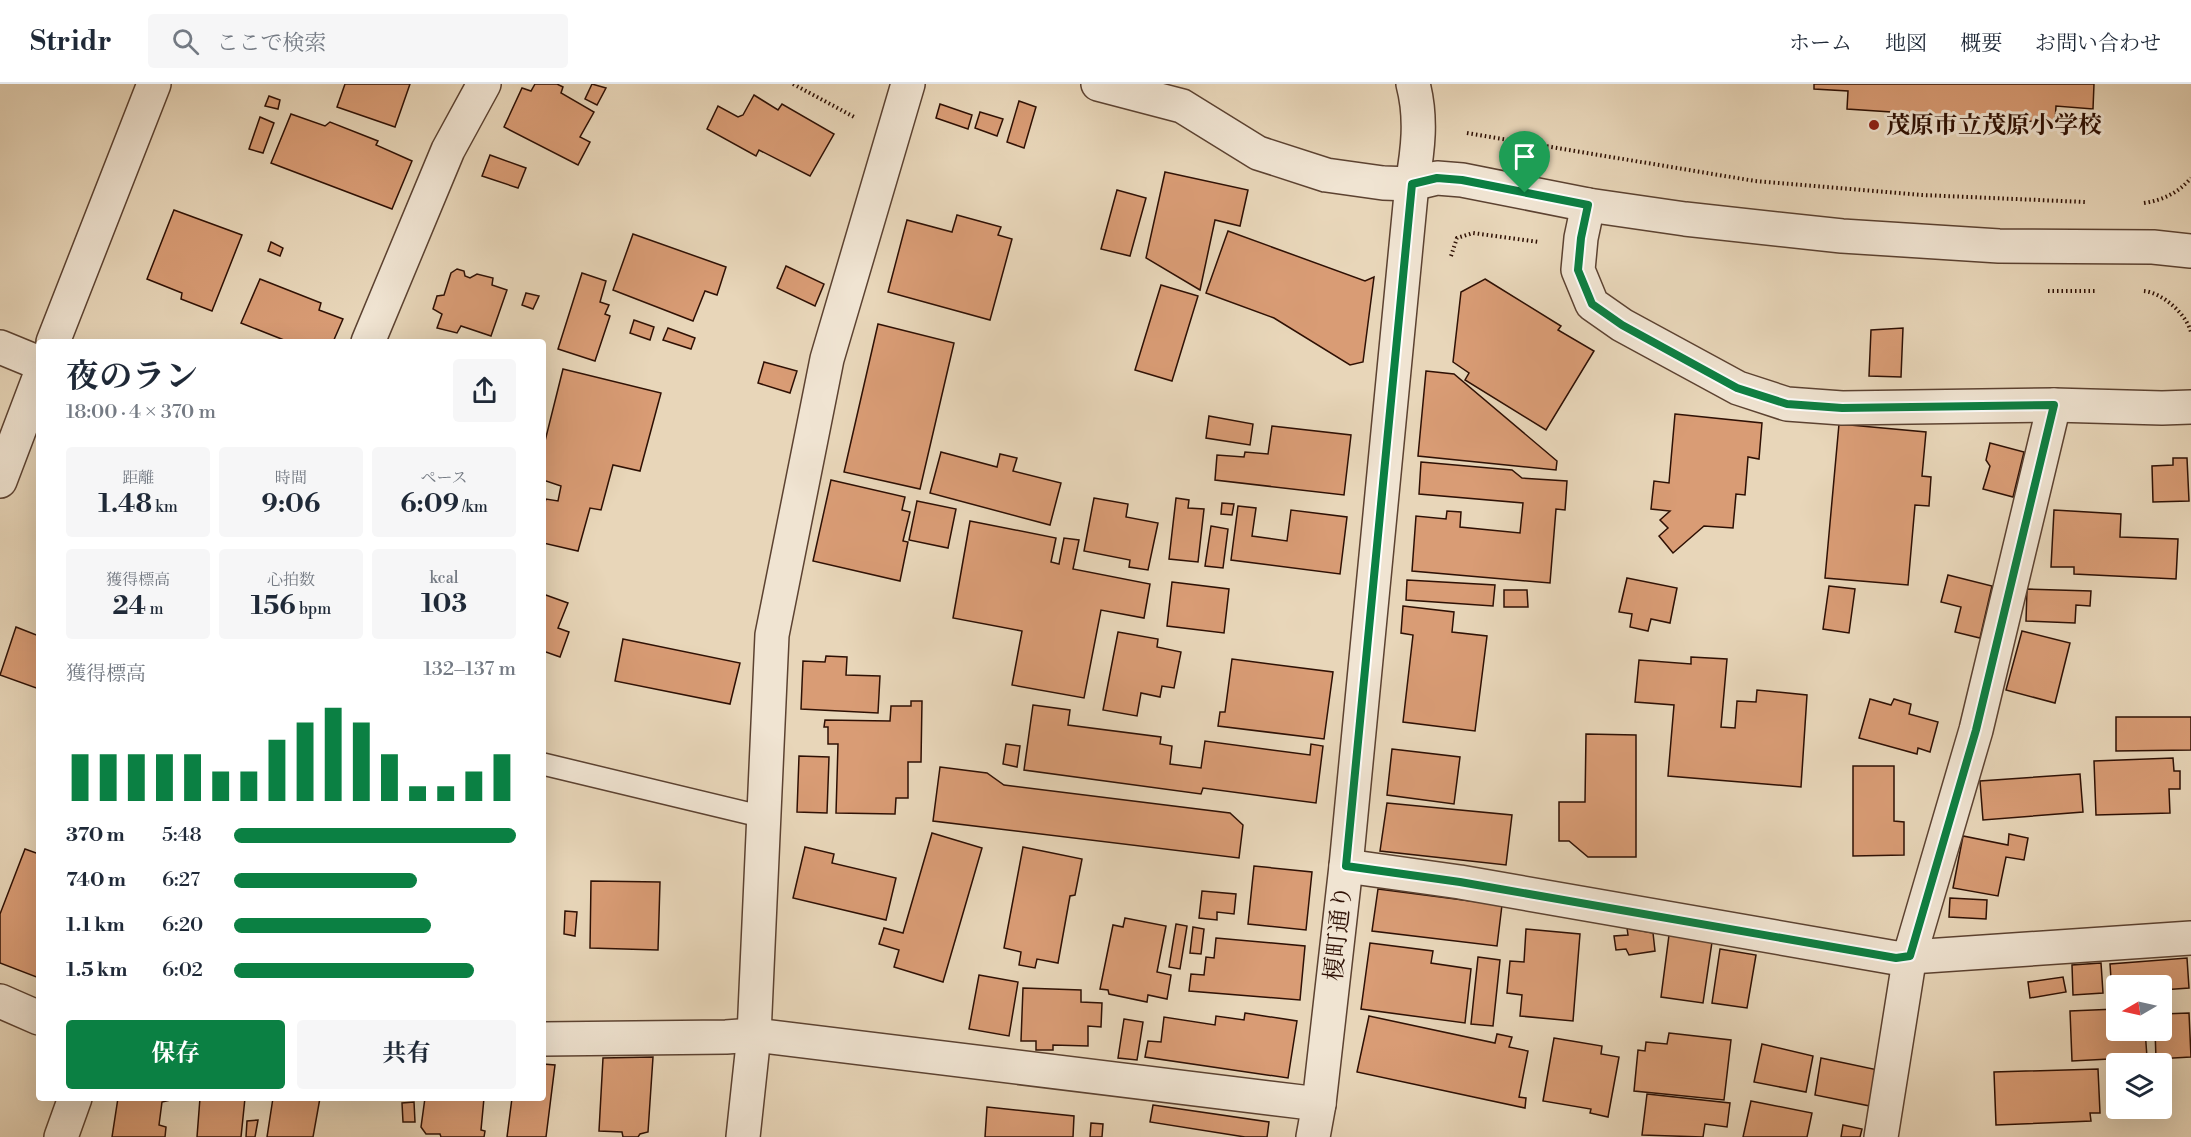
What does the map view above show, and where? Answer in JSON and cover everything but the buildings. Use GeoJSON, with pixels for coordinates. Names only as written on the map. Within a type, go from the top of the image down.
{"type":"FeatureCollection","features":[{"type":"Feature","properties":{"kind":"street"},"geometry":{"type":"LineString","coordinates":[[54,339],[154,84]]}},
{"type":"Feature","properties":{"kind":"street"},"geometry":{"type":"LineString","coordinates":[[369,339],[448,150],[484,84]]}},
{"type":"Feature","properties":{"kind":"street"},"geometry":{"type":"LineString","coordinates":[[743,1137],[754,1035],[772,634],[827,359],[908,84]]}},
{"type":"Feature","properties":{"kind":"street"},"geometry":{"type":"LineString","coordinates":[[1098,84],[1182,106],[1258,153],[1326,175],[1383,183],[1412,184],[1437,178],[1462,180],[1588,205],[1685,219],[1842,236],[1999,246],[2153,247],[2191,251]]}},
{"type":"Feature","properties":{"kind":"street","name":"榎町通り"},"geometry":{"type":"LineString","coordinates":[[1313,1137],[1319,1104],[1346,866],[1412,184],[1419,149],[1419,121],[1413,84]]}},
{"type":"Feature","properties":{"kind":"street"},"geometry":{"type":"LineString","coordinates":[[1588,205],[1581,238],[1578,270],[1592,304],[1622,325],[1737,388],[1787,404],[1842,408],[2054,405],[2191,407]]}},
{"type":"Feature","properties":{"kind":"street"},"geometry":{"type":"LineString","coordinates":[[0,347],[36,362]]}},
{"type":"Feature","properties":{"kind":"street"},"geometry":{"type":"LineString","coordinates":[[0,481],[36,386]]}},
{"type":"Feature","properties":{"kind":"street"},"geometry":{"type":"LineString","coordinates":[[1881,1137],[1910,956],[1976,730],[2054,405]]}},
{"type":"Feature","properties":{"kind":"street"},"geometry":{"type":"LineString","coordinates":[[1346,866],[1460,882],[1896,958],[2191,938]]}},
{"type":"Feature","properties":{"kind":"street"},"geometry":{"type":"LineString","coordinates":[[0,1001],[36,1017]]}},
{"type":"Feature","properties":{"kind":"street"},"geometry":{"type":"LineString","coordinates":[[546,1039],[754,1035],[1319,1104]]}},
{"type":"Feature","properties":{"kind":"street"},"geometry":{"type":"LineString","coordinates":[[61,1137],[74,1101]]}},
{"type":"Feature","properties":{"kind":"lane"},"geometry":{"type":"LineString","coordinates":[[546,765],[764,817]]}},
{"type":"Feature","properties":{"kind":"path"},"geometry":{"type":"LineString","coordinates":[[793,84],[891,137]]}},
{"type":"Feature","properties":{"kind":"path"},"geometry":{"type":"LineString","coordinates":[[1467,133],[1755,181],[1922,195],[2087,202]]}},
{"type":"Feature","properties":{"kind":"path"},"geometry":{"type":"LineString","coordinates":[[2137,204],[2156,201],[2181,190],[2191,178]]}},
{"type":"Feature","properties":{"kind":"path"},"geometry":{"type":"LineString","coordinates":[[1451,256],[1457,238],[1473,233],[1548,244]]}},
{"type":"Feature","properties":{"kind":"place","name":"茂原市立茂原小学校"},"geometry":{"type":"Point","coordinates":[1874,125]}},
{"type":"Feature","properties":{"kind":"route"},"geometry":{"type":"LineString","coordinates":[[1437,178],[1462,180],[1525,193],[1588,205],[1581,238],[1578,270],[1592,304],[1622,325],[1737,388],[1787,404],[1842,408],[2054,405],[1976,730],[1910,956],[1896,958],[1460,882],[1346,866],[1412,184],[1437,178]]}}]}
